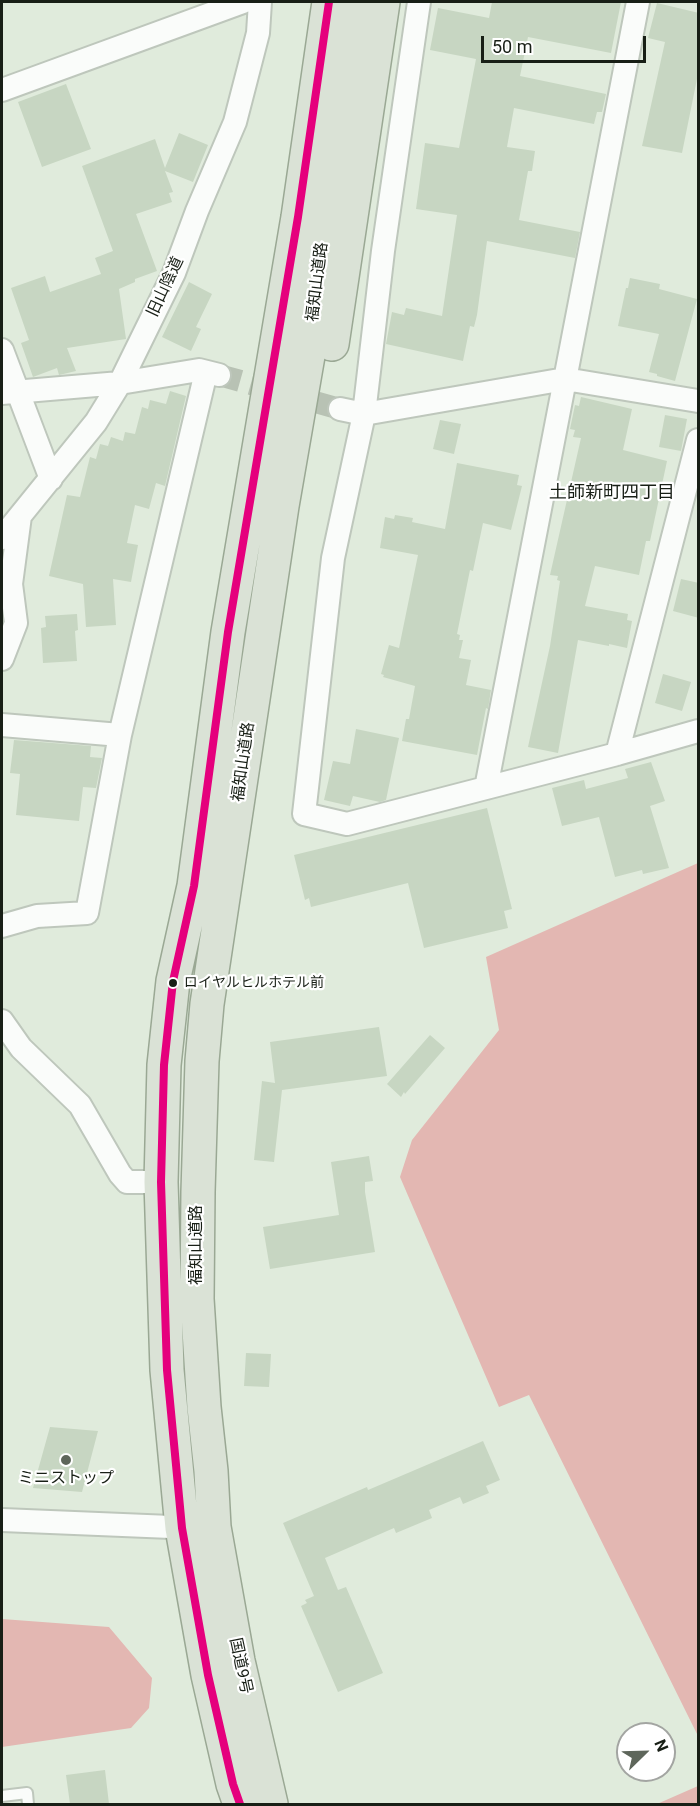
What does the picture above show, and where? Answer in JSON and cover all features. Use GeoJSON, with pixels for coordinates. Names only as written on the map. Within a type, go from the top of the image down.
{"type":"FeatureCollection","features":[{"type":"Feature","properties":{"kind":"highway"},"geometry":{"type":"LineString","coordinates":[[173,981],[171,921],[211,602],[261,335],[306,2]]}},
{"type":"Feature","properties":{"kind":"highway","name":"福知山道路"},"geometry":{"type":"LineString","coordinates":[[214,1527],[197,1299],[202,1061],[207,1004],[282,506],[309,350],[312,217],[329,2]]}},
{"type":"Feature","properties":{"kind":"highway","name":"福知山道路"},"geometry":{"type":"LineString","coordinates":[[182,1528],[167,1370],[161,1182],[164,1065],[173,981],[194,886],[228,632],[312,217],[359,2]]}},
{"type":"Feature","properties":{"kind":"highway"},"geometry":{"type":"LineString","coordinates":[[207,1004],[321,416],[384,2]]}},
{"type":"Feature","properties":{"kind":"highway","name":"国道9号"},"geometry":{"type":"LineString","coordinates":[[214,1527],[238,1660],[271,1804]]}},
{"type":"Feature","properties":{"kind":"highway","name":"国道9号"},"geometry":{"type":"LineString","coordinates":[[182,1528],[208,1675],[233,1784],[240,1804]]}},
{"type":"Feature","properties":{"kind":"street"},"geometry":{"type":"LineString","coordinates":[[2,90],[243,2]]}},
{"type":"Feature","properties":{"kind":"street","name":"旧山陰道"},"geometry":{"type":"LineString","coordinates":[[2,538],[96,423],[120,383],[174,273],[235,122],[258,33],[260,2]]}},
{"type":"Feature","properties":{"kind":"street"},"geometry":{"type":"LineString","coordinates":[[419,2],[386,229],[364,414],[333,558],[304,814],[347,824],[617,754],[699,730]]}},
{"type":"Feature","properties":{"kind":"street"},"geometry":{"type":"LineString","coordinates":[[486,788],[638,2]]}},
{"type":"Feature","properties":{"kind":"street"},"geometry":{"type":"LineString","coordinates":[[2,350],[10,392],[51,479]]}},
{"type":"Feature","properties":{"kind":"street"},"geometry":{"type":"LineString","coordinates":[[2,926],[37,916],[87,913],[120,735],[213,373],[199,370],[120,383],[10,392]]}},
{"type":"Feature","properties":{"kind":"street"},"geometry":{"type":"LineString","coordinates":[[340,409],[364,414],[565,379],[699,401]]}},
{"type":"Feature","properties":{"kind":"street"},"geometry":{"type":"LineString","coordinates":[[617,754],[699,440]]}},
{"type":"Feature","properties":{"kind":"street"},"geometry":{"type":"LineString","coordinates":[[2,659],[16,623],[10,584],[20,516]]}},
{"type":"Feature","properties":{"kind":"street"},"geometry":{"type":"LineString","coordinates":[[2,725],[120,735]]}},
{"type":"Feature","properties":{"kind":"street"},"geometry":{"type":"LineString","coordinates":[[2,1021],[21,1048],[80,1105],[120,1174],[127,1182],[161,1182]]}},
{"type":"Feature","properties":{"kind":"street"},"geometry":{"type":"LineString","coordinates":[[2,1520],[182,1528],[214,1527]]}},
{"type":"Feature","properties":{"kind":"lane"},"geometry":{"type":"LineString","coordinates":[[2,1796],[27,1793],[28,1804]]}},
{"type":"Feature","properties":{"kind":"shaded area"},"geometry":{"type":"Polygon","coordinates":[[[698,863],[698,1736],[529,1395],[499,1407],[400,1177],[412,1140],[499,1030],[486,957],[698,863]]]}},
{"type":"Feature","properties":{"kind":"shaded area"},"geometry":{"type":"Polygon","coordinates":[[[2,1619],[109,1627],[152,1678],[149,1708],[131,1728],[2,1747],[2,1619]]]}},
{"type":"Feature","properties":{"kind":"shaded area"},"geometry":{"type":"Polygon","coordinates":[[[698,1786],[698,1804],[657,1804],[698,1786]]]}},
{"type":"Feature","properties":{"kind":"building"},"geometry":{"type":"Polygon","coordinates":[[[492,2],[621,2],[611,53],[528,37],[520,76],[606,94],[602,112],[597,112],[594,124],[514,108],[507,147],[535,151],[532,171],[528,171],[519,220],[580,232],[575,258],[487,241],[477,315],[474,327],[470,326],[463,361],[386,344],[392,312],[404,315],[406,308],[442,316],[457,215],[416,209],[425,143],[459,148],[476,59],[430,50],[438,8],[489,18],[492,2]]]}},
{"type":"Feature","properties":{"kind":"building"},"geometry":{"type":"Polygon","coordinates":[[[657,3],[699,13],[699,69],[682,153],[642,146],[665,42],[648,38],[657,3]]]}},
{"type":"Feature","properties":{"kind":"building"},"geometry":{"type":"Polygon","coordinates":[[[66,84],[91,149],[42,167],[18,102],[66,84]]]}},
{"type":"Feature","properties":{"kind":"building"},"geometry":{"type":"Polygon","coordinates":[[[179,133],[208,145],[193,182],[165,171],[173,192],[169,193],[172,202],[136,214],[157,271],[135,279],[135,282],[119,289],[126,339],[67,348],[76,371],[59,375],[57,368],[33,377],[21,343],[29,340],[11,288],[45,276],[50,292],[101,274],[95,258],[113,251],[82,166],[155,139],[165,168],[179,133]]]}},
{"type":"Feature","properties":{"kind":"building"},"geometry":{"type":"Polygon","coordinates":[[[630,278],[660,284],[659,289],[697,299],[675,381],[649,372],[659,334],[618,326],[630,278]]]}},
{"type":"Feature","properties":{"kind":"building"},"geometry":{"type":"Polygon","coordinates":[[[189,282],[212,294],[196,327],[201,329],[191,351],[162,337],[189,282]]]}},
{"type":"Feature","properties":{"kind":"building"},"geometry":{"type":"Polygon","coordinates":[[[170,391],[186,396],[165,486],[156,483],[149,509],[135,505],[127,543],[138,545],[131,582],[113,579],[116,625],[86,627],[83,584],[49,576],[67,495],[80,497],[90,457],[96,459],[100,444],[108,446],[111,437],[123,441],[125,432],[135,434],[142,407],[148,409],[150,400],[166,404],[170,391]]]}},
{"type":"Feature","properties":{"kind":"building"},"geometry":{"type":"Polygon","coordinates":[[[581,397],[632,409],[623,450],[667,461],[650,541],[646,541],[639,575],[595,566],[585,606],[628,614],[627,620],[632,621],[627,648],[578,640],[558,753],[528,747],[550,646],[560,581],[557,580],[558,576],[550,575],[581,438],[573,437],[575,430],[570,429],[575,405],[579,406],[581,397]]]}},
{"type":"Feature","properties":{"kind":"building"},"geometry":{"type":"Polygon","coordinates":[[[665,415],[687,419],[681,451],[659,447],[665,415]]]}},
{"type":"Feature","properties":{"kind":"building"},"geometry":{"type":"Polygon","coordinates":[[[440,420],[461,424],[454,454],[433,449],[440,420]]]}},
{"type":"Feature","properties":{"kind":"building"},"geometry":{"type":"Polygon","coordinates":[[[457,463],[519,475],[517,485],[522,486],[511,530],[483,523],[473,571],[470,570],[457,634],[460,635],[459,640],[463,640],[459,658],[471,660],[466,685],[491,690],[477,755],[402,741],[415,686],[383,677],[384,675],[381,674],[389,645],[399,648],[418,555],[380,548],[385,517],[394,519],[395,515],[413,518],[412,522],[445,529],[457,463]]]}},
{"type":"Feature","properties":{"kind":"building"},"geometry":{"type":"Polygon","coordinates":[[[681,579],[699,583],[699,618],[673,611],[681,579]]]}},
{"type":"Feature","properties":{"kind":"building"},"geometry":{"type":"Polygon","coordinates":[[[77,614],[78,630],[75,631],[77,661],[43,663],[41,628],[46,627],[45,616],[77,614]]]}},
{"type":"Feature","properties":{"kind":"building"},"geometry":{"type":"Polygon","coordinates":[[[663,674],[691,682],[682,711],[655,703],[663,674]]]}},
{"type":"Feature","properties":{"kind":"building"},"geometry":{"type":"Polygon","coordinates":[[[356,729],[399,738],[386,800],[380,802],[353,796],[350,806],[324,800],[333,761],[350,764],[356,729]]]}},
{"type":"Feature","properties":{"kind":"building"},"geometry":{"type":"Polygon","coordinates":[[[14,740],[91,746],[90,757],[102,758],[96,788],[83,787],[79,821],[16,815],[20,774],[10,773],[14,740]]]}},
{"type":"Feature","properties":{"kind":"building"},"geometry":{"type":"Polygon","coordinates":[[[651,762],[665,801],[650,806],[669,868],[643,874],[642,870],[615,877],[599,817],[562,826],[552,788],[584,780],[586,789],[628,778],[625,769],[651,762]]]}},
{"type":"Feature","properties":{"kind":"building"},"geometry":{"type":"Polygon","coordinates":[[[487,808],[512,909],[504,911],[508,928],[424,948],[408,883],[311,907],[309,898],[305,900],[294,855],[487,808]]]}},
{"type":"Feature","properties":{"kind":"building"},"geometry":{"type":"Polygon","coordinates":[[[379,1027],[387,1076],[282,1090],[274,1162],[254,1160],[262,1081],[275,1083],[270,1042],[379,1027]]]}},
{"type":"Feature","properties":{"kind":"building"},"geometry":{"type":"Polygon","coordinates":[[[430,1035],[445,1048],[401,1097],[387,1084],[430,1035]]]}},
{"type":"Feature","properties":{"kind":"building"},"geometry":{"type":"Polygon","coordinates":[[[369,1156],[373,1181],[365,1182],[365,1192],[375,1252],[270,1269],[263,1227],[339,1215],[331,1162],[369,1156]]]}},
{"type":"Feature","properties":{"kind":"building"},"geometry":{"type":"Polygon","coordinates":[[[246,1353],[271,1354],[269,1387],[244,1386],[246,1353]]]}},
{"type":"Feature","properties":{"kind":"building","name":"ミニストップ"},"geometry":{"type":"Polygon","coordinates":[[[50,1427],[98,1431],[82,1492],[33,1488],[50,1427]]]}},
{"type":"Feature","properties":{"kind":"building"},"geometry":{"type":"Polygon","coordinates":[[[483,1441],[500,1480],[486,1486],[489,1493],[463,1504],[460,1497],[429,1510],[432,1518],[396,1533],[394,1528],[325,1558],[338,1590],[346,1587],[383,1673],[338,1692],[301,1606],[307,1603],[305,1600],[314,1596],[283,1523],[483,1441]]]}},
{"type":"Feature","properties":{"kind":"building"},"geometry":{"type":"Polygon","coordinates":[[[105,1770],[109,1804],[70,1804],[66,1775],[105,1770]]]}},
{"type":"Feature","properties":{"kind":"tunnel"},"geometry":{"type":"LineString","coordinates":[[219,375],[340,409]]}},
{"type":"Feature","properties":{"kind":"transit line"},"geometry":{"type":"LineString","coordinates":[[240,1804],[233,1784],[208,1675],[182,1528],[167,1370],[161,1182],[164,1065],[173,981],[194,886],[228,632],[298,217],[329,2]]}},
{"type":"Feature","properties":{"kind":"place","name":"ロイヤルヒルホテル前"},"geometry":{"type":"Point","coordinates":[173,983]}},
{"type":"Feature","properties":{"kind":"place","name":"ミニストップ"},"geometry":{"type":"Point","coordinates":[66,1460]}},
{"type":"Feature","properties":{"kind":"district","name":"土師新町四丁目"},"geometry":{"type":"Point","coordinates":[612,493]}}]}
